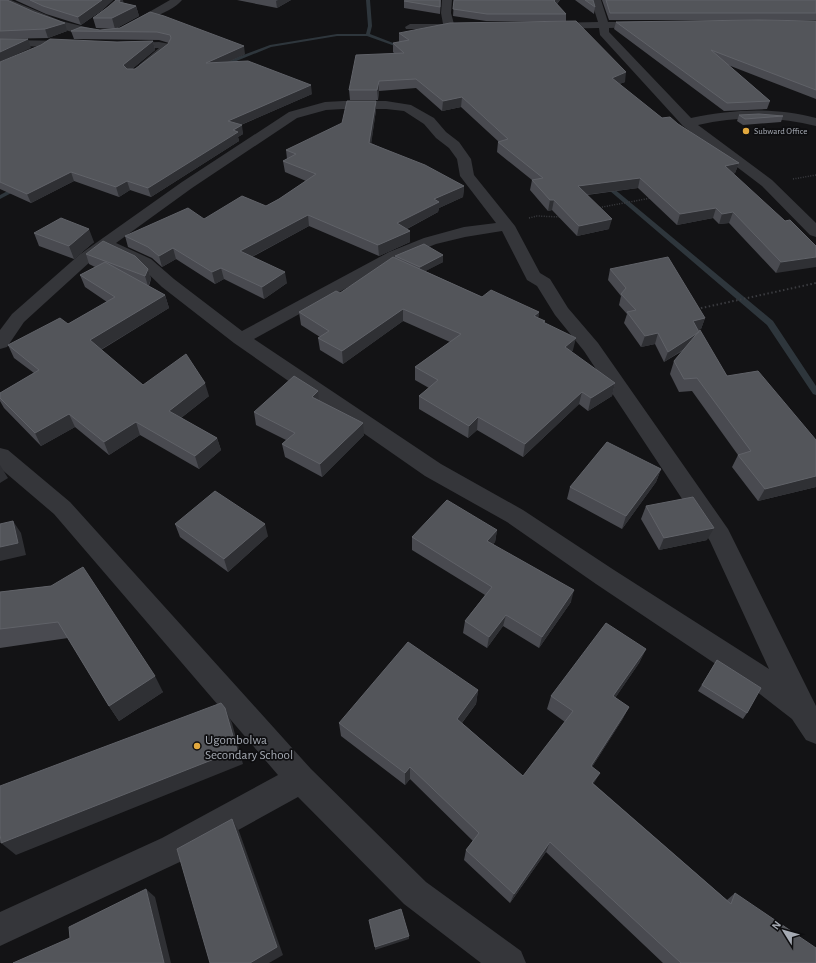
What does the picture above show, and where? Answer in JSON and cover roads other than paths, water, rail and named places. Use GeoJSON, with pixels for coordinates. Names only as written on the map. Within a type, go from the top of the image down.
{"type":"FeatureCollection","features":[{"type":"Feature","properties":{"kind":"street"},"geometry":{"type":"LineString","coordinates":[[4,0],[35,15],[104,35],[112,34],[177,0]]}},
{"type":"Feature","properties":{"kind":"street"},"geometry":{"type":"LineString","coordinates":[[447,0],[446,14],[449,27]]}},
{"type":"Feature","properties":{"kind":"street"},"geometry":{"type":"LineString","coordinates":[[596,0],[604,25],[604,34],[688,123],[767,183],[816,232]]}},
{"type":"Feature","properties":{"kind":"street"},"geometry":{"type":"LineString","coordinates":[[32,53],[51,42],[84,30],[94,22]]}},
{"type":"Feature","properties":{"kind":"street"},"geometry":{"type":"LineString","coordinates":[[540,26],[657,24]]}},
{"type":"Feature","properties":{"kind":"street"},"geometry":{"type":"LineString","coordinates":[[410,27],[470,27]]}},
{"type":"Feature","properties":{"kind":"street"},"geometry":{"type":"LineString","coordinates":[[0,43],[51,42],[85,44]]}},
{"type":"Feature","properties":{"kind":"street"},"geometry":{"type":"LineString","coordinates":[[111,46],[166,46],[166,49],[139,70]]}},
{"type":"Feature","properties":{"kind":"street"},"geometry":{"type":"LineString","coordinates":[[0,343],[18,318],[104,243],[287,118],[324,106],[386,105],[407,108],[429,121],[441,135],[454,145],[464,159],[467,176],[507,226],[533,276],[544,283],[561,311],[591,347],[720,536],[802,710],[816,730]]}},
{"type":"Feature","properties":{"kind":"street"},"geometry":{"type":"LineString","coordinates":[[688,123],[722,115],[754,113],[778,113],[816,122]]}},
{"type":"Feature","properties":{"kind":"street"},"geometry":{"type":"LineString","coordinates":[[241,339],[395,255],[430,241],[464,232],[507,226]]}},
{"type":"Feature","properties":{"kind":"street"},"geometry":{"type":"LineString","coordinates":[[104,243],[145,262],[168,283],[241,339],[433,470],[515,516],[605,577],[766,682],[802,710]]}},
{"type":"Feature","properties":{"kind":"street"},"geometry":{"type":"LineString","coordinates":[[0,456],[62,508],[301,779],[415,893],[509,963]]}},
{"type":"Feature","properties":{"kind":"street"},"geometry":{"type":"LineString","coordinates":[[0,929],[173,849],[301,779]]}},
{"type":"Feature","properties":{"kind":"waterway"},"geometry":{"type":"LineString","coordinates":[[368,0],[370,26],[368,35]]}},
{"type":"Feature","properties":{"kind":"waterway"},"geometry":{"type":"LineString","coordinates":[[221,68],[232,61],[270,46],[337,35],[368,35]]}},
{"type":"Feature","properties":{"kind":"waterway"},"geometry":{"type":"LineString","coordinates":[[368,35],[404,49]]}},
{"type":"Feature","properties":{"kind":"waterway"},"geometry":{"type":"LineString","coordinates":[[605,184],[770,323],[816,392]]}},
{"type":"Feature","properties":{"kind":"waterway"},"geometry":{"type":"LineString","coordinates":[[0,197],[19,187]]}},
{"type":"Feature","properties":{"kind":"place","name":"Subward Office"},"geometry":{"type":"Point","coordinates":[746,131]}},
{"type":"Feature","properties":{"kind":"place","name":"Ugombolwa Secondary School"},"geometry":{"type":"Point","coordinates":[197,746]}}]}
